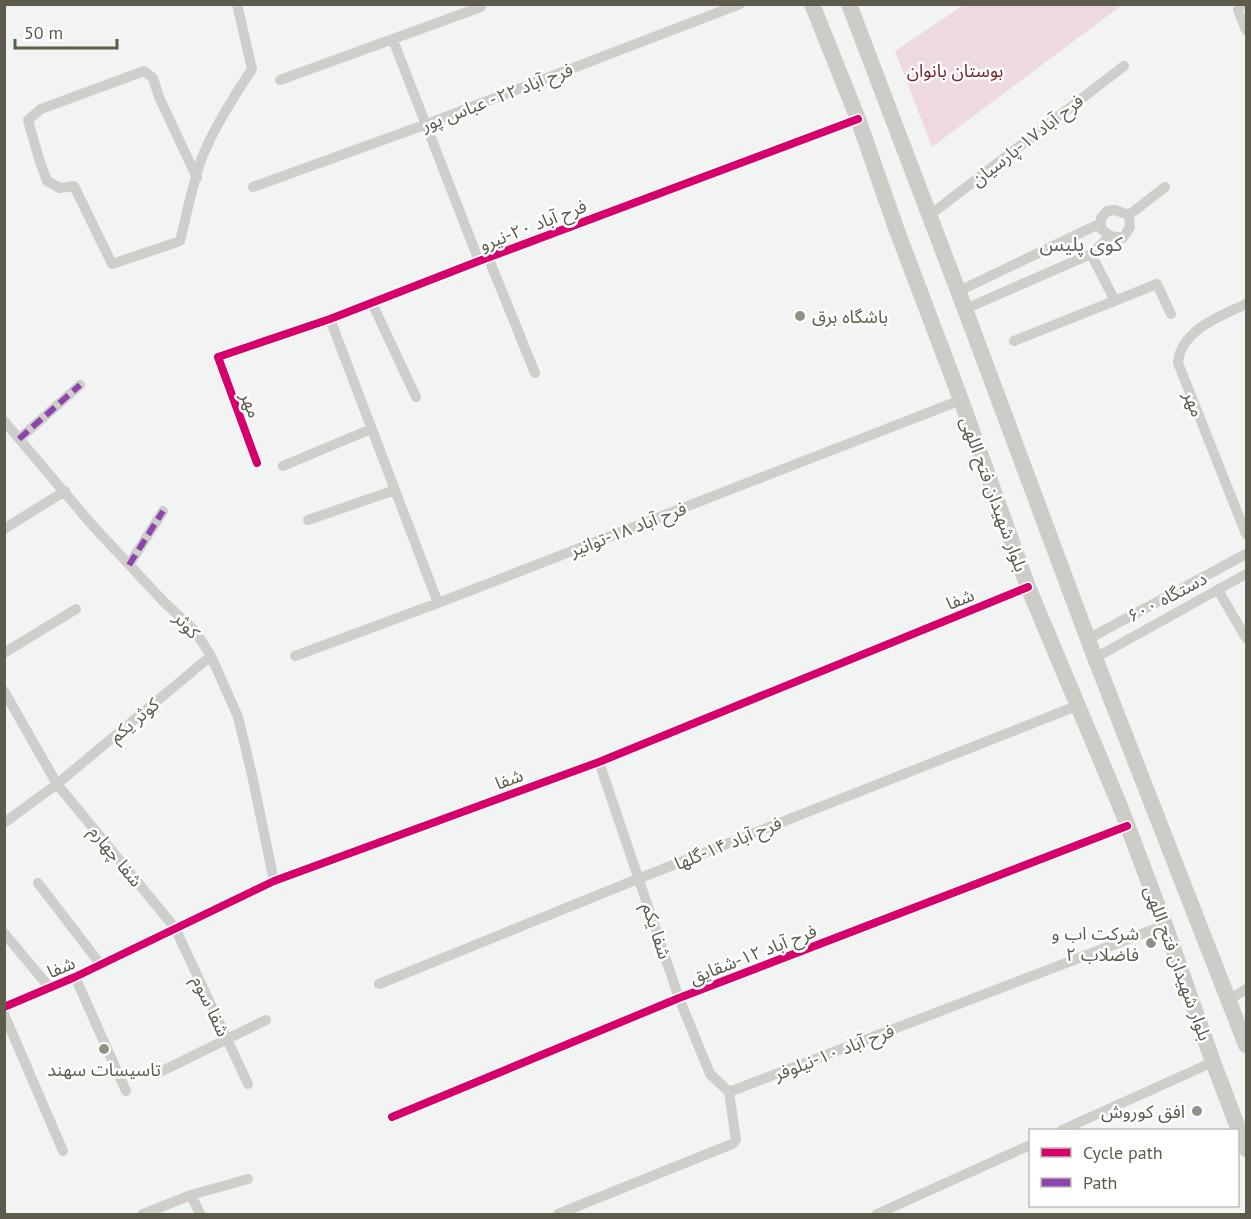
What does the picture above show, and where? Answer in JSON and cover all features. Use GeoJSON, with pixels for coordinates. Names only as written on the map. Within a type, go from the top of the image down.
{"type":"FeatureCollection","features":[{"type":"Feature","properties":{"kind":"main road","name":"بلوار شهیدان فتح اللهی"},"geometry":{"type":"LineString","coordinates":[[812,4],[858,118],[1028,587],[1079,705],[1127,826],[1238,1129]]}},
{"type":"Feature","properties":{"kind":"main road","name":"بلوار شهیدان فتح اللهی"},"geometry":{"type":"LineString","coordinates":[[849,4],[959,291],[1095,658],[1246,1045]]}},
{"type":"Feature","properties":{"kind":"main road","name":"بلوار شهیدان فتح اللهی"},"geometry":{"type":"LineString","coordinates":[[1239,1131],[1246,1149]]}},
{"type":"Feature","properties":{"kind":"street"},"geometry":{"type":"LineString","coordinates":[[197,178],[159,97],[153,78],[144,71],[41,109],[28,120],[47,181],[60,188],[74,186],[112,264],[180,241],[203,156],[223,115],[252,69],[237,4]]}},
{"type":"Feature","properties":{"kind":"street","name":"فرح آباد ۲۲ - عباس پور"},"geometry":{"type":"LineString","coordinates":[[254,187],[427,124],[740,4]]}},
{"type":"Feature","properties":{"kind":"street"},"geometry":{"type":"LineString","coordinates":[[1242,4],[1238,15],[1246,30]]}},
{"type":"Feature","properties":{"kind":"street"},"geometry":{"type":"LineString","coordinates":[[280,80],[481,8]]}},
{"type":"Feature","properties":{"kind":"street"},"geometry":{"type":"LineString","coordinates":[[393,40],[484,259],[535,373]]}},
{"type":"Feature","properties":{"kind":"street","name":"فرح آباد۱۷-پارسیان"},"geometry":{"type":"LineString","coordinates":[[930,215],[1124,66]]}},
{"type":"Feature","properties":{"kind":"street","name":"فرح آباد ۲۰-نیرو"},"geometry":{"type":"LineString","coordinates":[[218,357],[330,319],[858,118]]}},
{"type":"Feature","properties":{"kind":"street"},"geometry":{"type":"LineString","coordinates":[[1129,215],[1165,187]]}},
{"type":"Feature","properties":{"kind":"street"},"geometry":{"type":"LineString","coordinates":[[1115,210],[1129,215],[1130,227],[1123,238],[1110,236],[1101,229],[1101,218],[1107,211],[1115,210]]}},
{"type":"Feature","properties":{"kind":"street"},"geometry":{"type":"LineString","coordinates":[[959,291],[1101,223]]}},
{"type":"Feature","properties":{"kind":"street"},"geometry":{"type":"LineString","coordinates":[[965,309],[1091,254],[1110,236]]}},
{"type":"Feature","properties":{"kind":"street"},"geometry":{"type":"LineString","coordinates":[[1091,254],[1115,301]]}},
{"type":"Feature","properties":{"kind":"street"},"geometry":{"type":"LineString","coordinates":[[1014,340],[1156,284],[1171,314]]}},
{"type":"Feature","properties":{"kind":"street"},"geometry":{"type":"LineString","coordinates":[[372,303],[416,397]]}},
{"type":"Feature","properties":{"kind":"street","name":"مهر"},"geometry":{"type":"LineString","coordinates":[[1246,304],[1190,336],[1178,352],[1178,363],[1246,534]]}},
{"type":"Feature","properties":{"kind":"street"},"geometry":{"type":"LineString","coordinates":[[330,319],[438,603]]}},
{"type":"Feature","properties":{"kind":"street","name":"مهر"},"geometry":{"type":"LineString","coordinates":[[218,357],[257,463]]}},
{"type":"Feature","properties":{"kind":"street"},"geometry":{"type":"LineString","coordinates":[[19,439],[80,385]]}},
{"type":"Feature","properties":{"kind":"street","name":"فرح آباد ۱۸-توانیر"},"geometry":{"type":"LineString","coordinates":[[295,656],[438,603],[961,400]]}},
{"type":"Feature","properties":{"kind":"street","name":"کوثر"},"geometry":{"type":"LineString","coordinates":[[4,421],[93,526],[195,631],[212,656],[238,717],[274,881]]}},
{"type":"Feature","properties":{"kind":"street"},"geometry":{"type":"LineString","coordinates":[[283,466],[372,429]]}},
{"type":"Feature","properties":{"kind":"street"},"geometry":{"type":"LineString","coordinates":[[308,520],[395,490]]}},
{"type":"Feature","properties":{"kind":"street"},"geometry":{"type":"LineString","coordinates":[[4,529],[65,491]]}},
{"type":"Feature","properties":{"kind":"street"},"geometry":{"type":"LineString","coordinates":[[129,565],[163,511]]}},
{"type":"Feature","properties":{"kind":"street","name":"۶۰۰ دستگاه"},"geometry":{"type":"LineString","coordinates":[[1088,639],[1246,554]]}},
{"type":"Feature","properties":{"kind":"street","name":"۶۰۰ دستگاه"},"geometry":{"type":"LineString","coordinates":[[1095,658],[1246,574]]}},
{"type":"Feature","properties":{"kind":"street","name":"شفا"},"geometry":{"type":"LineString","coordinates":[[4,1007],[101,965],[274,881],[598,762],[1028,587]]}},
{"type":"Feature","properties":{"kind":"street"},"geometry":{"type":"LineString","coordinates":[[1218,590],[1246,638]]}},
{"type":"Feature","properties":{"kind":"street"},"geometry":{"type":"LineString","coordinates":[[4,653],[76,609]]}},
{"type":"Feature","properties":{"kind":"street","name":"کوثر یکم"},"geometry":{"type":"LineString","coordinates":[[57,784],[212,656]]}},
{"type":"Feature","properties":{"kind":"street","name":"شفا چهارم"},"geometry":{"type":"LineString","coordinates":[[4,691],[57,784],[175,928]]}},
{"type":"Feature","properties":{"kind":"street","name":"فرح آباد ۱۴-گلها"},"geometry":{"type":"LineString","coordinates":[[379,984],[640,878],[1079,705]]}},
{"type":"Feature","properties":{"kind":"street","name":"شفا یکم"},"geometry":{"type":"LineString","coordinates":[[598,762],[680,998],[710,1074],[729,1092]]}},
{"type":"Feature","properties":{"kind":"street"},"geometry":{"type":"LineString","coordinates":[[4,823],[57,784]]}},
{"type":"Feature","properties":{"kind":"street","name":"فرح آباد ۱۲-شقایق"},"geometry":{"type":"LineString","coordinates":[[392,1117],[680,998],[1127,826]]}},
{"type":"Feature","properties":{"kind":"street"},"geometry":{"type":"LineString","coordinates":[[38,883],[101,965]]}},
{"type":"Feature","properties":{"kind":"street","name":"فرح آباد ۱۰-نیلوفر"},"geometry":{"type":"LineString","coordinates":[[729,1092],[1165,925]]}},
{"type":"Feature","properties":{"kind":"street","name":"شفا سوم"},"geometry":{"type":"LineString","coordinates":[[175,928],[248,1084]]}},
{"type":"Feature","properties":{"kind":"street"},"geometry":{"type":"LineString","coordinates":[[4,933],[50,988]]}},
{"type":"Feature","properties":{"kind":"street"},"geometry":{"type":"LineString","coordinates":[[75,977],[126,1091]]}},
{"type":"Feature","properties":{"kind":"street"},"geometry":{"type":"LineString","coordinates":[[1229,1000],[1246,989]]}},
{"type":"Feature","properties":{"kind":"street"},"geometry":{"type":"LineString","coordinates":[[4,1014],[63,1151]]}},
{"type":"Feature","properties":{"kind":"street"},"geometry":{"type":"LineString","coordinates":[[156,1074],[266,1020]]}},
{"type":"Feature","properties":{"kind":"street"},"geometry":{"type":"LineString","coordinates":[[1066,1129],[1212,1062]]}},
{"type":"Feature","properties":{"kind":"street"},"geometry":{"type":"LineString","coordinates":[[558,1215],[732,1144],[736,1140],[729,1092]]}},
{"type":"Feature","properties":{"kind":"street"},"geometry":{"type":"LineString","coordinates":[[877,1215],[1029,1145]]}},
{"type":"Feature","properties":{"kind":"street"},"geometry":{"type":"LineString","coordinates":[[142,1215],[191,1195],[248,1179]]}},
{"type":"Feature","properties":{"kind":"street"},"geometry":{"type":"LineString","coordinates":[[191,1195],[200,1215]]}},
{"type":"Feature","properties":{"kind":"green space","name":"بوستان بانوان"},"geometry":{"type":"Polygon","coordinates":[[[965,4],[1122,5],[932,147],[895,51],[965,4]]]}},
{"type":"Feature","properties":{"kind":"marked path"},"geometry":{"type":"LineString","coordinates":[[19,439],[80,385]]}},
{"type":"Feature","properties":{"kind":"marked path"},"geometry":{"type":"LineString","coordinates":[[129,565],[163,511]]}},
{"type":"Feature","properties":{"kind":"cycle path"},"geometry":{"type":"LineString","coordinates":[[257,463],[218,357],[330,319],[858,119]]}},
{"type":"Feature","properties":{"kind":"cycle path"},"geometry":{"type":"LineString","coordinates":[[4,1007],[75,977],[274,881],[599,762],[1028,587]]}},
{"type":"Feature","properties":{"kind":"cycle path"},"geometry":{"type":"LineString","coordinates":[[392,1117],[679,998],[1127,826]]}},
{"type":"Feature","properties":{"kind":"place","name":"باشگاه برق"},"geometry":{"type":"Point","coordinates":[800,316]}},
{"type":"Feature","properties":{"kind":"place","name":"شرکت اب و فاضلاب ۲"},"geometry":{"type":"Point","coordinates":[1151,943]}},
{"type":"Feature","properties":{"kind":"place","name":"تاسیسات سهند"},"geometry":{"type":"Point","coordinates":[104,1049]}},
{"type":"Feature","properties":{"kind":"place","name":"افق کوروش"},"geometry":{"type":"Point","coordinates":[1197,1111]}},
{"type":"Feature","properties":{"kind":"district","name":"کوی پلیس"},"geometry":{"type":"Point","coordinates":[1081,244]}}]}
